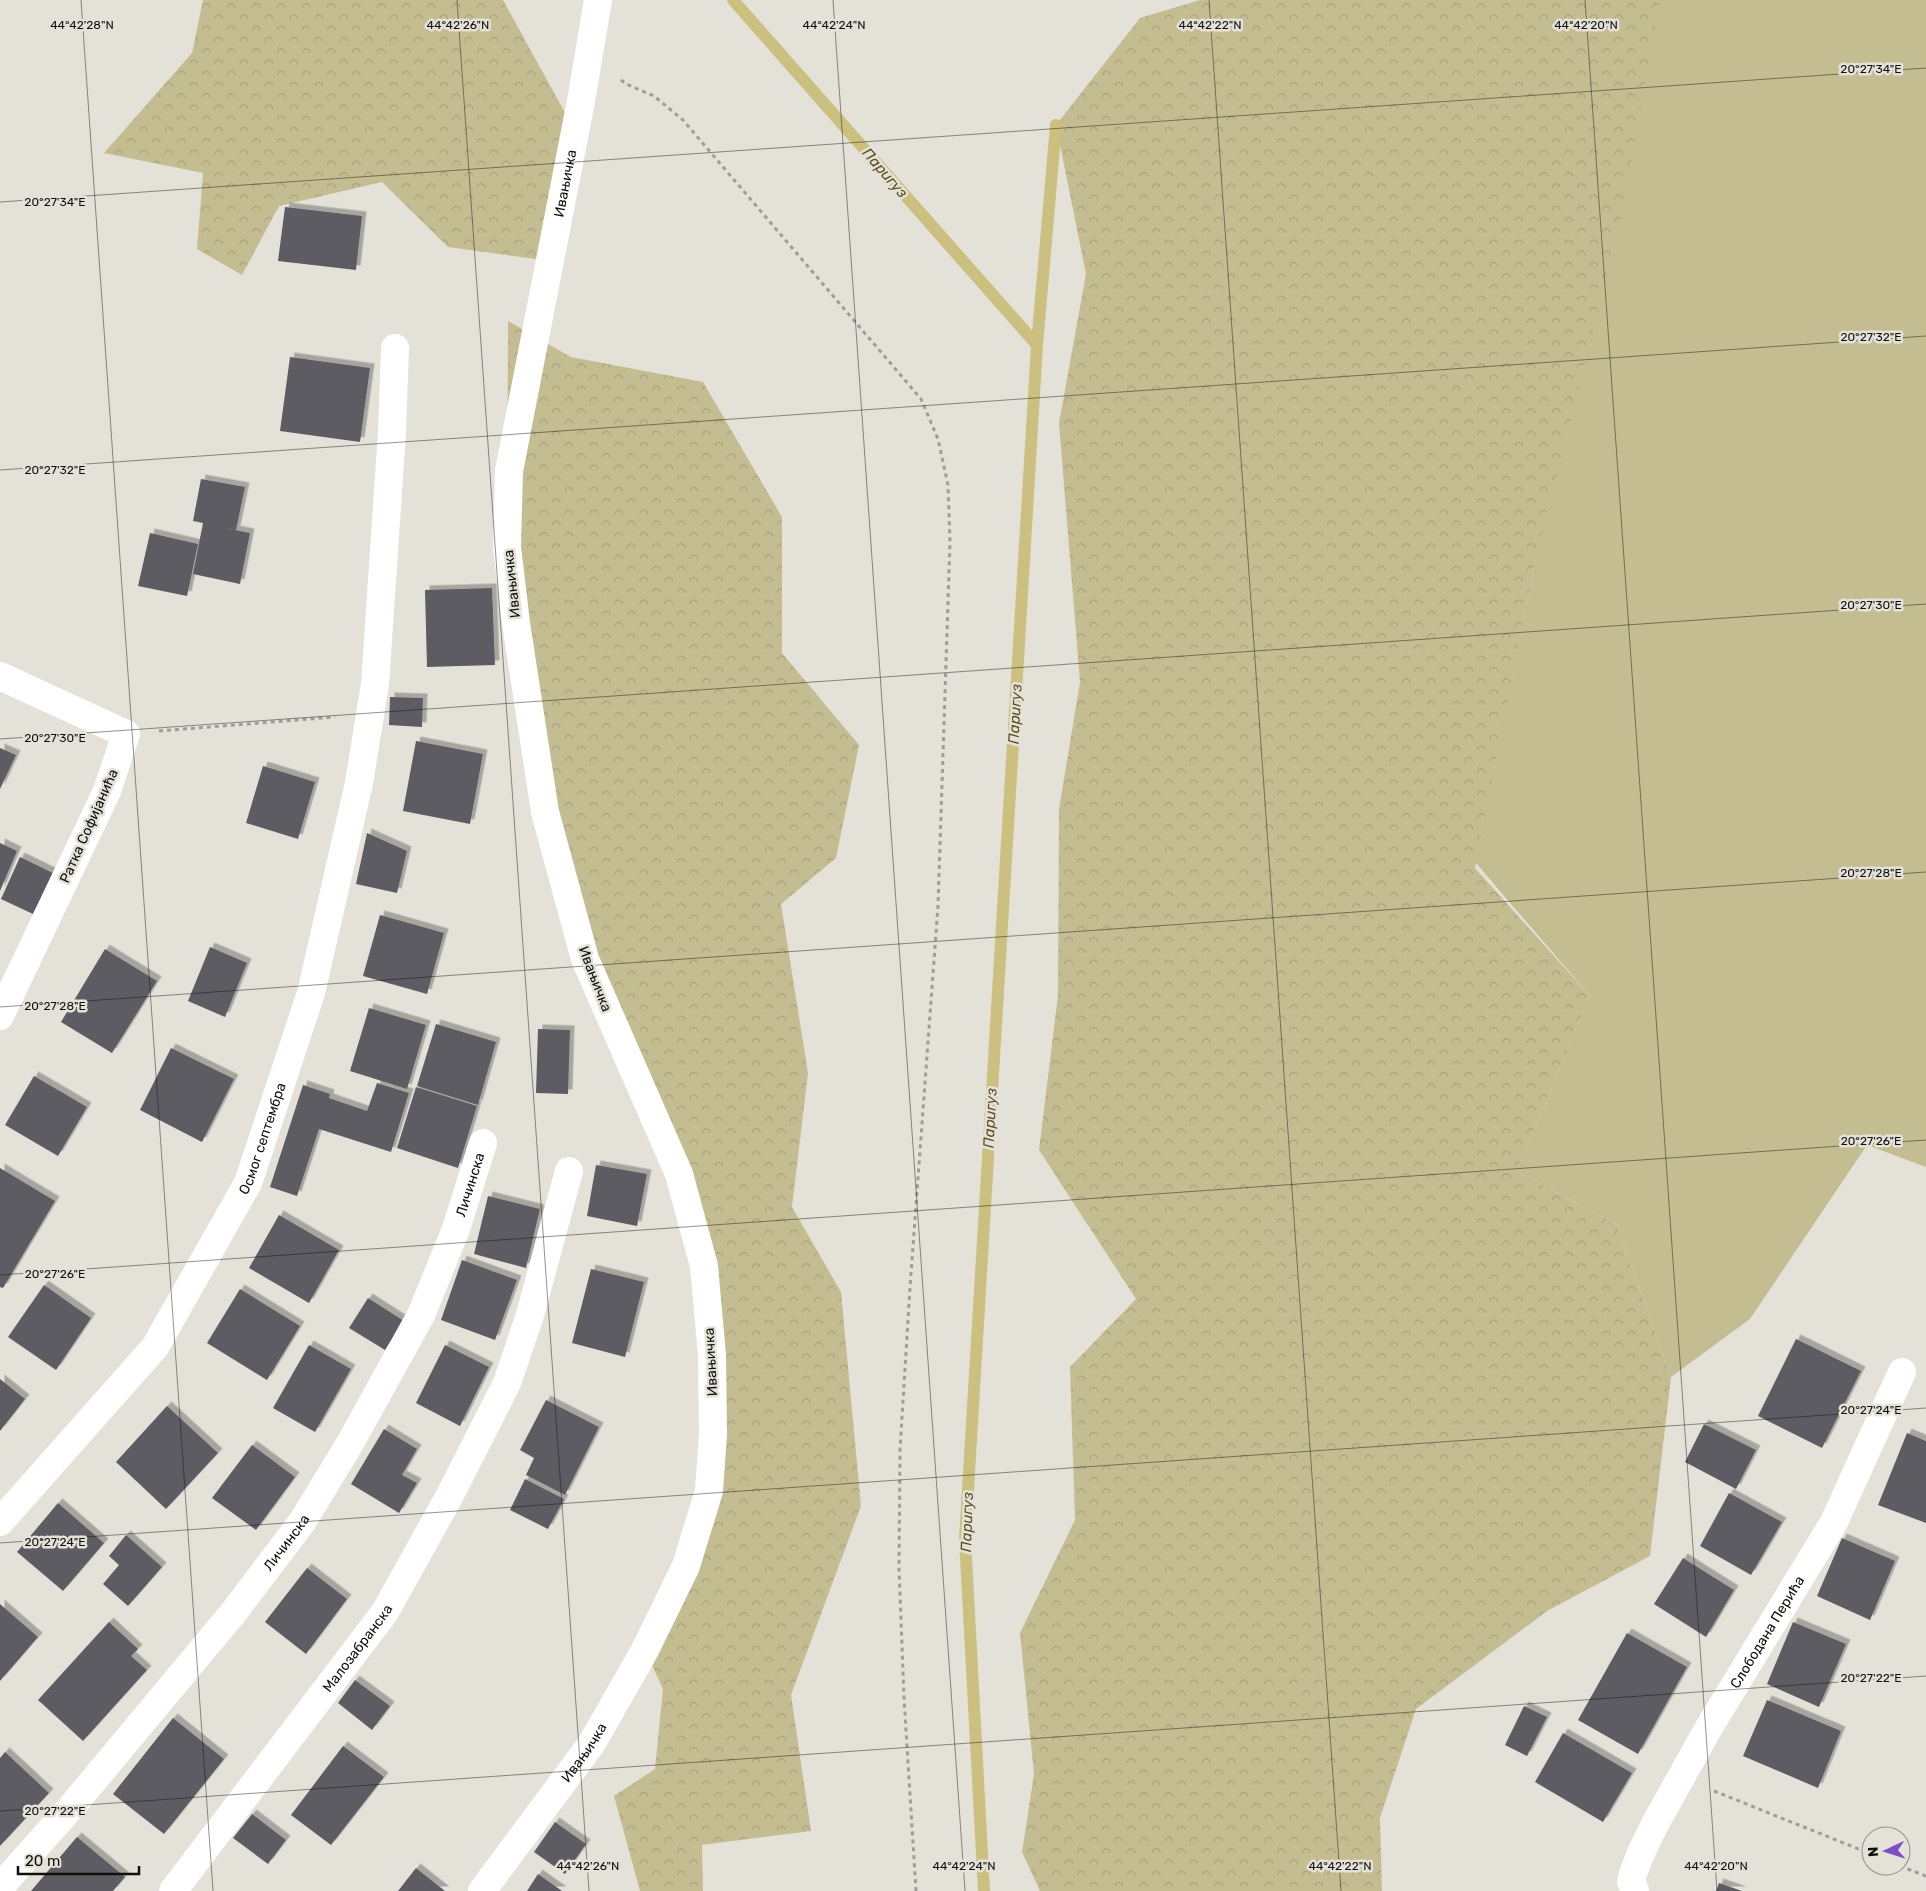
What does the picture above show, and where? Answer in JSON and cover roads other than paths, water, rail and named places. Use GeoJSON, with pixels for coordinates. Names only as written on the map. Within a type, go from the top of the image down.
{"type":"FeatureCollection","features":[{"type":"Feature","properties":{"kind":"street","name":"Ивањичка"},"geometry":{"type":"LineString","coordinates":[[482,1891],[592,1743],[645,1650],[686,1566],[709,1491],[713,1434],[712,1355],[704,1266],[679,1174],[585,959],[545,812],[516,623],[507,547],[509,471],[592,40],[598,0]]}},
{"type":"Feature","properties":{"kind":"street","name":"Осмог септембра"},"geometry":{"type":"LineString","coordinates":[[0,1522],[155,1347],[248,1183],[311,993],[359,783],[375,684],[392,432],[395,348]]}},
{"type":"Feature","properties":{"kind":"street","name":"Ратка Софијанића"},"geometry":{"type":"LineString","coordinates":[[0,676],[117,728],[126,734],[107,791],[0,1016]]}},
{"type":"Feature","properties":{"kind":"street","name":"Личинска"},"geometry":{"type":"LineString","coordinates":[[0,1887],[73,1805],[233,1613],[302,1522],[349,1444],[421,1315],[456,1228],[483,1143]]}},
{"type":"Feature","properties":{"kind":"street","name":"Малозабранска"},"geometry":{"type":"LineString","coordinates":[[174,1891],[385,1612],[450,1495],[507,1383],[530,1315],[569,1171]]}},
{"type":"Feature","properties":{"kind":"street","name":"Слободана Перића"},"geometry":{"type":"LineString","coordinates":[[1635,1891],[1631,1881],[1640,1855],[1680,1778],[1834,1522],[1902,1372]]}},
{"type":"Feature","properties":{"kind":"waterway","name":"Паригуз"},"geometry":{"type":"LineString","coordinates":[[733,0],[1037,345]]}},
{"type":"Feature","properties":{"kind":"waterway","name":"Паригуз"},"geometry":{"type":"LineString","coordinates":[[984,1891],[965,1539],[1037,345],[1056,125]]}}]}
